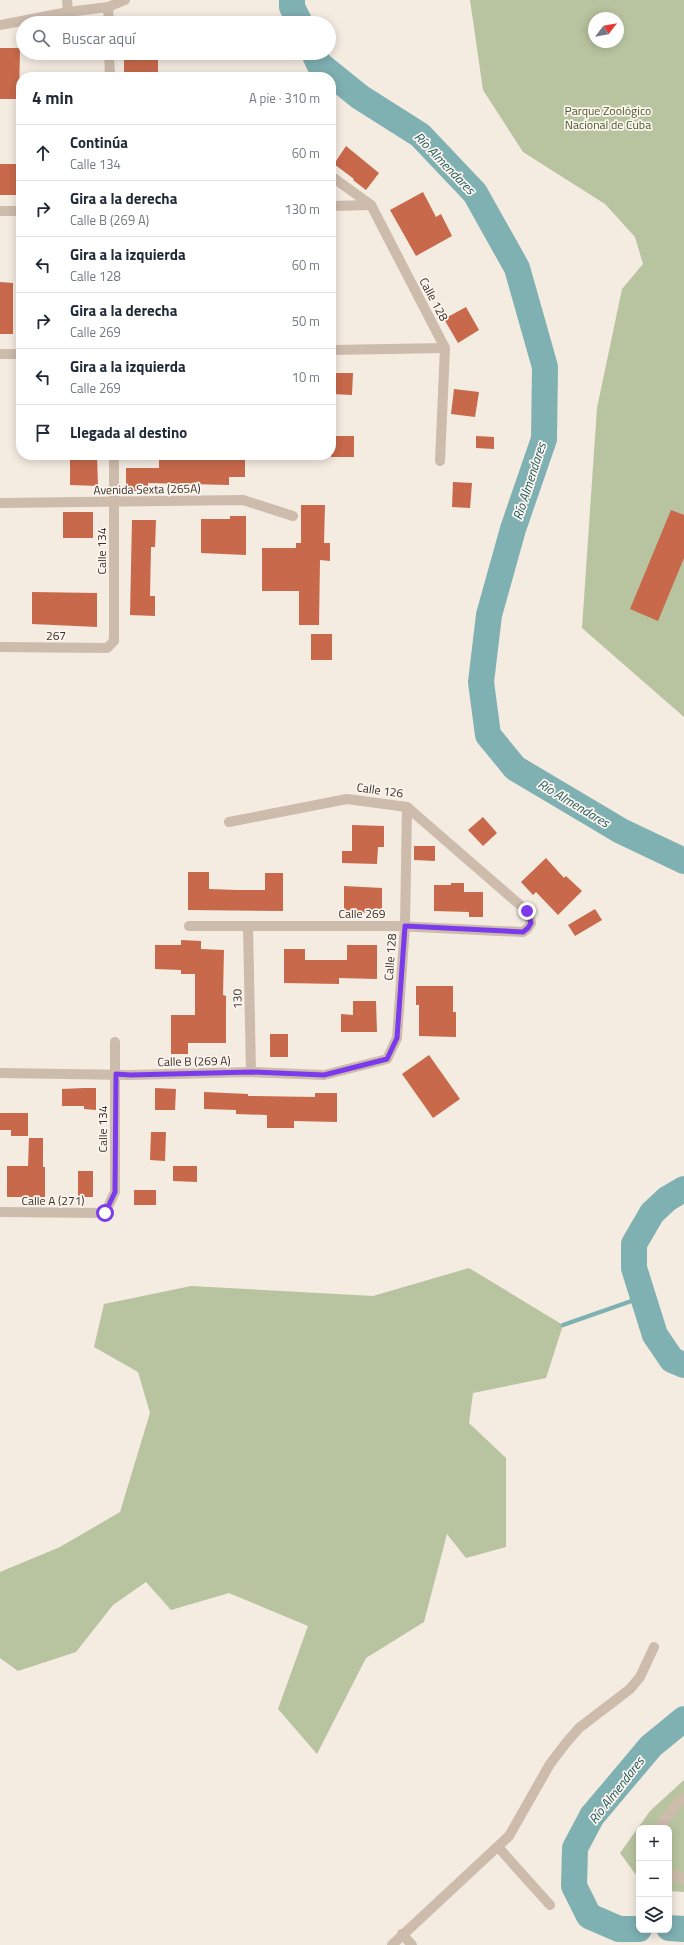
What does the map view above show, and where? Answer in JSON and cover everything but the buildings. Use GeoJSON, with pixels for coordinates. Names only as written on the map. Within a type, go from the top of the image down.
{"type":"FeatureCollection","features":[{"type":"Feature","properties":{"kind":"street"},"geometry":{"type":"LineString","coordinates":[[68,0],[68,12]]}},
{"type":"Feature","properties":{"kind":"street"},"geometry":{"type":"LineString","coordinates":[[47,16],[108,6],[125,0]]}},
{"type":"Feature","properties":{"kind":"street"},"geometry":{"type":"LineString","coordinates":[[108,6],[109,16]]}},
{"type":"Feature","properties":{"kind":"street"},"geometry":{"type":"LineString","coordinates":[[0,25],[16,22]]}},
{"type":"Feature","properties":{"kind":"street"},"geometry":{"type":"LineString","coordinates":[[109,60],[110,72]]}},
{"type":"Feature","properties":{"kind":"street","name":"Calle 128"},"geometry":{"type":"LineString","coordinates":[[336,180],[371,205],[445,348],[440,461]]}},
{"type":"Feature","properties":{"kind":"street"},"geometry":{"type":"LineString","coordinates":[[336,206],[371,205]]}},
{"type":"Feature","properties":{"kind":"street"},"geometry":{"type":"LineString","coordinates":[[0,211],[16,211]]}},
{"type":"Feature","properties":{"kind":"street"},"geometry":{"type":"LineString","coordinates":[[336,350],[445,348]]}},
{"type":"Feature","properties":{"kind":"street"},"geometry":{"type":"LineString","coordinates":[[0,354],[16,354]]}},
{"type":"Feature","properties":{"kind":"street","name":"Calle 134"},"geometry":{"type":"LineString","coordinates":[[111,646],[114,641],[114,460]]}},
{"type":"Feature","properties":{"kind":"street","name":"Avenida Sexta (265A)"},"geometry":{"type":"LineString","coordinates":[[0,503],[243,500],[292,516]]}},
{"type":"Feature","properties":{"kind":"street","name":"267"},"geometry":{"type":"LineString","coordinates":[[0,647],[107,648],[111,646]]}},
{"type":"Feature","properties":{"kind":"street","name":"Calle 126"},"geometry":{"type":"LineString","coordinates":[[229,822],[347,799],[407,806],[527,911],[531,923]]}},
{"type":"Feature","properties":{"kind":"street","name":"Calle 128"},"geometry":{"type":"LineString","coordinates":[[387,1059],[397,1038],[405,926],[407,806]]}},
{"type":"Feature","properties":{"kind":"street","name":"Calle 269"},"geometry":{"type":"LineString","coordinates":[[189,926],[405,926],[523,932],[531,923]]}},
{"type":"Feature","properties":{"kind":"street","name":"130"},"geometry":{"type":"LineString","coordinates":[[248,926],[252,1072]]}},
{"type":"Feature","properties":{"kind":"street","name":"Calle 134"},"geometry":{"type":"LineString","coordinates":[[105,1213],[115,1192],[115,1042]]}},
{"type":"Feature","properties":{"kind":"street","name":"Calle B (269 A)"},"geometry":{"type":"LineString","coordinates":[[0,1073],[130,1075],[252,1072],[324,1075],[387,1059]]}},
{"type":"Feature","properties":{"kind":"street","name":"Calle A (271)"},"geometry":{"type":"LineString","coordinates":[[0,1212],[105,1213]]}},
{"type":"Feature","properties":{"kind":"street"},"geometry":{"type":"LineString","coordinates":[[392,1945],[402,1934],[509,1836],[550,1764],[566,1743],[579,1728],[630,1688],[640,1677],[654,1647]]}},
{"type":"Feature","properties":{"kind":"street"},"geometry":{"type":"LineString","coordinates":[[661,1825],[675,1806],[684,1798]]}},
{"type":"Feature","properties":{"kind":"street"},"geometry":{"type":"LineString","coordinates":[[498,1847],[550,1905]]}},
{"type":"Feature","properties":{"kind":"street"},"geometry":{"type":"LineString","coordinates":[[672,1875],[684,1878]]}},
{"type":"Feature","properties":{"kind":"street"},"geometry":{"type":"LineString","coordinates":[[402,1934],[412,1945]]}},
{"type":"Feature","properties":{"kind":"green space","name":"Parque Zoológico Nacional de Cuba"},"geometry":{"type":"Polygon","coordinates":[[[470,0],[684,0],[684,717],[582,628],[597,408],[622,289],[643,264],[635,237],[605,204],[523,152],[483,90],[470,0]]]}},
{"type":"Feature","properties":{"kind":"green space"},"geometry":{"type":"Polygon","coordinates":[[[469,1268],[563,1325],[546,1378],[473,1393],[469,1423],[506,1458],[506,1547],[466,1558],[447,1534],[424,1622],[366,1658],[317,1754],[278,1709],[308,1626],[229,1593],[171,1610],[146,1582],[113,1605],[76,1652],[18,1671],[0,1658],[0,1572],[60,1547],[120,1512],[150,1413],[138,1372],[94,1347],[104,1304],[191,1286],[373,1296],[469,1268]]]}},
{"type":"Feature","properties":{"kind":"green space"},"geometry":{"type":"Polygon","coordinates":[[[684,1780],[684,1892],[672,1891],[672,1825],[640,1825],[650,1811],[684,1780]]]}},
{"type":"Feature","properties":{"kind":"green space"},"geometry":{"type":"Polygon","coordinates":[[[636,1831],[636,1875],[620,1853],[636,1831]]]}},
{"type":"Feature","properties":{"kind":"waterway","name":"Río Almendares"},"geometry":{"type":"LineString","coordinates":[[292,0],[292,7],[296,16]]}},
{"type":"Feature","properties":{"kind":"waterway","name":"Río Almendares"},"geometry":{"type":"LineString","coordinates":[[317,60],[319,64],[329,72]]}},
{"type":"Feature","properties":{"kind":"waterway","name":"Río Almendares"},"geometry":{"type":"LineString","coordinates":[[336,78],[360,97],[420,135],[475,193],[517,268],[545,367],[544,439],[513,529],[489,615],[481,682],[488,735],[515,768],[621,831],[684,861]]}},
{"type":"Feature","properties":{"kind":"waterway","name":"Río Almendares"},"geometry":{"type":"LineString","coordinates":[[684,1189],[667,1199],[652,1213],[634,1244],[634,1268],[655,1335],[672,1360],[684,1365]]}},
{"type":"Feature","properties":{"kind":"waterway"},"geometry":{"type":"LineString","coordinates":[[563,1325],[643,1297]]}},
{"type":"Feature","properties":{"kind":"waterway","name":"Río Almendares"},"geometry":{"type":"LineString","coordinates":[[636,1929],[619,1929],[589,1916],[574,1886],[575,1848],[592,1816],[651,1746],[684,1719]]}},
{"type":"Feature","properties":{"kind":"waterway","name":"Río Almendares"},"geometry":{"type":"LineString","coordinates":[[672,1928],[684,1929]]}},
{"type":"Feature","properties":{"kind":"route"},"geometry":{"type":"LineString","coordinates":[[105,1213],[115,1192],[116,1074],[130,1075],[252,1072],[324,1075],[387,1059],[397,1038],[405,926],[523,932],[531,923],[527,911]]}}]}
